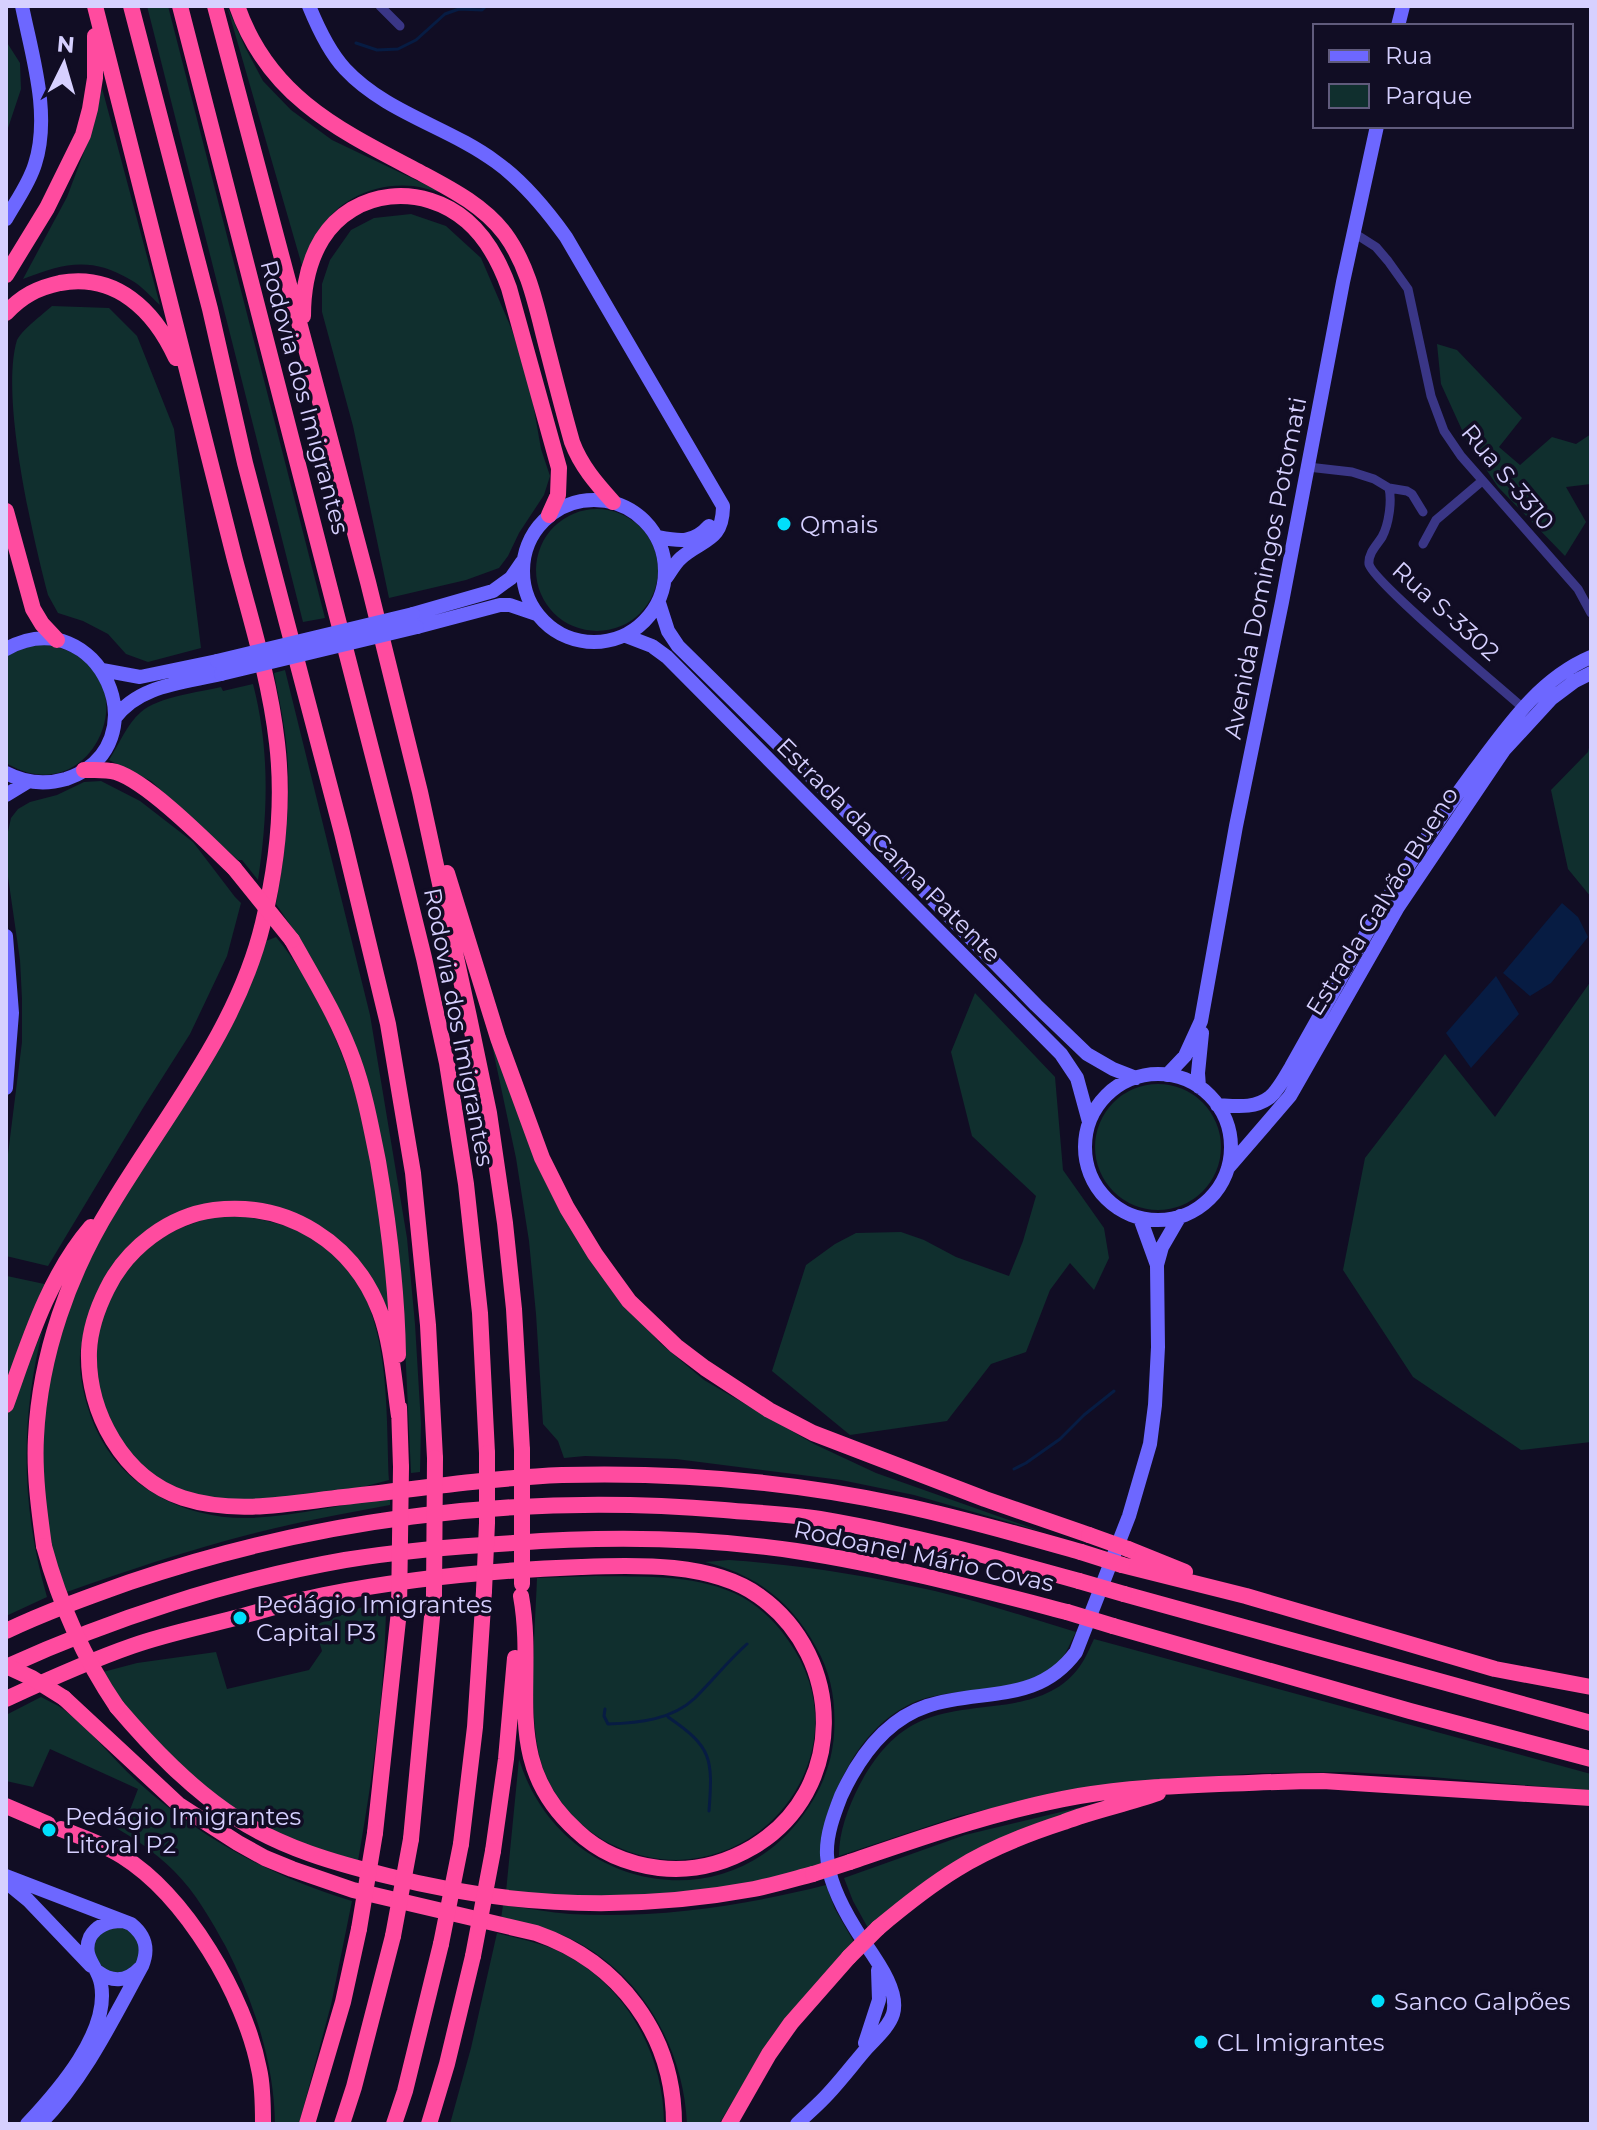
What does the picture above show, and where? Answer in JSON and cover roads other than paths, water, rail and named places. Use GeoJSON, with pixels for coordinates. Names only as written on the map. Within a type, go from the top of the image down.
{"type":"FeatureCollection","features":[{"type":"Feature","properties":{"kind":"highway"},"geometry":{"type":"LineString","coordinates":[[6,275],[47,208],[83,135],[95,78],[94,6]]}},
{"type":"Feature","properties":{"kind":"highway"},"geometry":{"type":"LineString","coordinates":[[94,6],[256,638],[269,695],[280,805],[263,924],[245,980],[220,1034],[110,1206],[82,1261],[60,1312],[41,1383],[36,1439],[44,1546],[59,1599],[78,1642],[117,1707],[185,1779],[237,1819],[290,1846],[338,1864],[426,1886],[555,1904],[614,1904],[756,1889],[1023,1808],[1151,1786],[1323,1781],[1591,1798]]}},
{"type":"Feature","properties":{"kind":"highway"},"geometry":{"type":"LineString","coordinates":[[131,6],[388,1024],[413,1173],[428,1325],[435,1458],[434,1596],[411,1839],[393,1936],[342,2124]]}},
{"type":"Feature","properties":{"kind":"highway","name":"Rodovia dos Imigrantes"},"geometry":{"type":"LineString","coordinates":[[180,6],[424,958],[447,1063],[466,1184],[480,1313],[487,1523],[475,1727],[461,1844],[441,1944],[394,2124]]}},
{"type":"Feature","properties":{"kind":"highway"},"geometry":{"type":"LineString","coordinates":[[215,6],[368,582],[420,792],[489,1113],[513,1294],[522,1450],[522,1590],[506,1759],[473,1956],[429,2124]]}},
{"type":"Feature","properties":{"kind":"highway"},"geometry":{"type":"LineString","coordinates":[[237,6],[262,57],[286,87],[318,116],[452,189],[485,213],[504,233],[529,281],[575,451],[590,477],[613,502]]}},
{"type":"Feature","properties":{"kind":"highway"},"geometry":{"type":"LineString","coordinates":[[302,338],[306,280],[322,239],[338,220],[359,205],[380,197],[402,194],[446,207],[467,221],[487,243],[500,264],[509,288],[559,468],[558,495],[549,515]]}},
{"type":"Feature","properties":{"kind":"highway"},"geometry":{"type":"LineString","coordinates":[[6,313],[20,298],[43,286],[74,281],[101,283],[123,293],[148,313],[166,336],[192,391]]}},
{"type":"Feature","properties":{"kind":"highway"},"geometry":{"type":"LineString","coordinates":[[6,511],[33,609],[57,640]]}},
{"type":"Feature","properties":{"kind":"highway"},"geometry":{"type":"LineString","coordinates":[[84,770],[117,772],[141,786],[234,868],[292,940],[315,979],[347,1046],[361,1084],[369,1111],[385,1201],[397,1323],[401,1467],[399,1611],[375,1833],[359,1929],[343,2002],[307,2124]]}},
{"type":"Feature","properties":{"kind":"highway"},"geometry":{"type":"LineString","coordinates":[[420,792],[498,1038],[542,1158],[567,1208],[629,1301],[676,1346],[705,1368],[769,1410],[813,1433],[1089,1535],[1125,1557]]}},
{"type":"Feature","properties":{"kind":"highway"},"geometry":{"type":"LineString","coordinates":[[6,1405],[29,1343],[68,1258],[110,1206]]}},
{"type":"Feature","properties":{"kind":"highway"},"geometry":{"type":"LineString","coordinates":[[399,1416],[381,1314],[366,1282],[331,1241],[288,1217],[256,1210],[232,1209],[213,1210],[184,1218],[144,1241],[106,1290],[89,1349],[98,1410],[116,1445],[134,1466],[158,1485],[185,1499],[242,1508],[555,1476],[672,1476],[763,1483],[854,1496],[972,1521],[1081,1552],[1125,1557],[1495,1669],[1591,1687]]}},
{"type":"Feature","properties":{"kind":"highway","name":"Rodoanel Mário Covas"},"geometry":{"type":"LineString","coordinates":[[6,1631],[106,1590],[179,1566],[237,1549],[358,1524],[535,1505],[675,1506],[817,1519],[937,1542],[1591,1723]]}},
{"type":"Feature","properties":{"kind":"highway","name":"Rodoanel Mário Covas"},"geometry":{"type":"LineString","coordinates":[[6,1666],[125,1618],[246,1582],[345,1560],[462,1546],[582,1538],[711,1541],[795,1551],[939,1579],[1591,1759]]}},
{"type":"Feature","properties":{"kind":"highway"},"geometry":{"type":"LineString","coordinates":[[6,1699],[60,1674],[146,1642],[320,1596],[370,1586],[453,1575],[536,1569],[642,1567],[703,1572],[740,1585],[758,1595],[776,1611],[802,1643],[817,1674],[823,1705],[823,1743],[818,1766],[790,1816],[762,1842],[741,1854],[721,1863],[693,1869],[660,1868],[624,1861],[588,1841],[552,1804],[530,1757],[525,1711],[526,1626],[522,1590]]}},
{"type":"Feature","properties":{"kind":"highway"},"geometry":{"type":"LineString","coordinates":[[6,1666],[64,1698],[179,1805],[265,1858],[353,1890],[536,1933],[582,1954],[622,1988],[647,2021],[665,2065],[674,2124]]}},
{"type":"Feature","properties":{"kind":"highway"},"geometry":{"type":"LineString","coordinates":[[729,2124],[769,2054],[798,2014],[878,1928],[937,1883],[982,1855],[1017,1839],[1180,1786]]}},
{"type":"Feature","properties":{"kind":"highway"},"geometry":{"type":"LineString","coordinates":[[6,1806],[122,1856],[141,1869],[171,1900],[211,1953],[234,1994],[259,2069],[263,2124]]}},
{"type":"Feature","properties":{"kind":"main road"},"geometry":{"type":"LineString","coordinates":[[6,219],[31,174],[40,138],[39,97],[22,6]]}},
{"type":"Feature","properties":{"kind":"main road"},"geometry":{"type":"LineString","coordinates":[[309,6],[327,44],[344,69],[366,88],[400,109],[495,161],[547,210],[566,237],[723,506],[718,530],[682,557],[666,578]]}},
{"type":"Feature","properties":{"kind":"main road","name":"Avenida Domingos Potomati"},"geometry":{"type":"LineString","coordinates":[[1199,1087],[1201,1021],[1236,826],[1377,128]]}},
{"type":"Feature","properties":{"kind":"main road"},"geometry":{"type":"LineString","coordinates":[[657,537],[689,540],[699,536],[714,518],[715,491]]}},
{"type":"Feature","properties":{"kind":"main road"},"geometry":{"type":"LineString","coordinates":[[590,500],[613,502],[646,521],[665,557],[666,578],[659,603],[645,622],[626,636],[602,643],[577,641],[554,631],[536,614],[524,589],[523,562],[531,536],[549,515],[569,504],[590,500]]}},
{"type":"Feature","properties":{"kind":"main road"},"geometry":{"type":"LineString","coordinates":[[415,620],[493,591],[511,578],[523,562]]}},
{"type":"Feature","properties":{"kind":"main road","name":"Estrada da Cama Patente"},"geometry":{"type":"LineString","coordinates":[[659,603],[668,631],[678,646],[857,822],[1036,1005],[1087,1054],[1136,1078]]}},
{"type":"Feature","properties":{"kind":"main road"},"geometry":{"type":"LineString","coordinates":[[115,718],[126,705],[148,692],[219,668],[415,620],[500,605],[510,605],[536,614]]}},
{"type":"Feature","properties":{"kind":"main road","name":"Estrada da Cama Patente"},"geometry":{"type":"LineString","coordinates":[[626,636],[652,646],[667,657],[1061,1054],[1077,1078],[1089,1122]]}},
{"type":"Feature","properties":{"kind":"main road"},"geometry":{"type":"LineString","coordinates":[[6,649],[30,640],[57,640],[82,650],[102,670],[113,693],[115,718],[105,747],[84,770],[61,780],[29,781],[6,773]]}},
{"type":"Feature","properties":{"kind":"main road","name":"Estrada Galvão Bueno"},"geometry":{"type":"LineString","coordinates":[[1217,1105],[1247,1106],[1261,1103],[1272,1095],[1362,939],[1424,840],[1523,708],[1556,677],[1591,657]]}},
{"type":"Feature","properties":{"kind":"main road"},"geometry":{"type":"LineString","coordinates":[[102,670],[140,677],[219,668]]}},
{"type":"Feature","properties":{"kind":"main road","name":"Estrada Galvão Bueno"},"geometry":{"type":"LineString","coordinates":[[1228,1168],[1290,1096],[1398,907],[1504,750],[1551,699],[1591,673]]}},
{"type":"Feature","properties":{"kind":"main road"},"geometry":{"type":"LineString","coordinates":[[6,795],[29,781]]}},
{"type":"Feature","properties":{"kind":"main road"},"geometry":{"type":"LineString","coordinates":[[6,936],[12,1013],[6,1088]]}},
{"type":"Feature","properties":{"kind":"main road","name":"Avenida Domingos Potomati"},"geometry":{"type":"LineString","coordinates":[[1167,1075],[1185,1056],[1201,1021]]}},
{"type":"Feature","properties":{"kind":"main road"},"geometry":{"type":"LineString","coordinates":[[1167,1075],[1199,1087],[1217,1105],[1230,1135],[1228,1168],[1214,1194],[1193,1211],[1160,1220],[1140,1218],[1112,1204],[1093,1181],[1087,1167],[1085,1136],[1097,1107],[1121,1084],[1136,1078],[1167,1075]]}},
{"type":"Feature","properties":{"kind":"main road"},"geometry":{"type":"LineString","coordinates":[[797,2124],[827,2096],[890,2022],[895,2006],[893,1993],[842,1906],[828,1864],[827,1844],[835,1811],[868,1749],[900,1719],[930,1705],[1006,1694],[1035,1685],[1061,1670],[1076,1652],[1129,1516],[1150,1444],[1158,1347],[1157,1265],[1162,1247],[1180,1216]]}},
{"type":"Feature","properties":{"kind":"main road"},"geometry":{"type":"LineString","coordinates":[[1140,1218],[1157,1265]]}},
{"type":"Feature","properties":{"kind":"main road"},"geometry":{"type":"LineString","coordinates":[[6,1879],[131,1924],[139,1930],[147,1948],[141,1968],[112,2022],[60,2104],[40,2124]]}},
{"type":"Feature","properties":{"kind":"main road"},"geometry":{"type":"LineString","coordinates":[[6,1879],[95,1970],[111,1979],[120,1980],[141,1968]]}},
{"type":"Feature","properties":{"kind":"main road"},"geometry":{"type":"LineString","coordinates":[[27,2124],[52,2097],[78,2060],[100,2010],[102,1985],[88,1955],[91,1937],[104,1924],[122,1921]]}},
{"type":"Feature","properties":{"kind":"main road"},"geometry":{"type":"LineString","coordinates":[[860,2056],[873,2024],[879,1994],[876,1962]]}},
{"type":"Feature","properties":{"kind":"main road"},"geometry":{"type":"LineString","coordinates":[[879,1994],[886,2009],[893,2014]]}},
{"type":"Feature","properties":{"kind":"street"},"geometry":{"type":"LineString","coordinates":[[380,6],[400,26]]}},
{"type":"Feature","properties":{"kind":"street","name":"Rua S-3310"},"geometry":{"type":"LineString","coordinates":[[1354,233],[1376,247],[1408,289],[1423,366],[1438,419],[1461,456],[1578,589],[1591,613]]}},
{"type":"Feature","properties":{"kind":"street"},"geometry":{"type":"LineString","coordinates":[[1308,467],[1352,472],[1374,479],[1389,488],[1412,494],[1423,512]]}},
{"type":"Feature","properties":{"kind":"street"},"geometry":{"type":"LineString","coordinates":[[1423,544],[1436,520],[1482,481]]}},
{"type":"Feature","properties":{"kind":"street","name":"Rua S-3302"},"geometry":{"type":"LineString","coordinates":[[1389,488],[1383,535],[1370,554],[1372,570],[1408,608],[1523,708]]}},
{"type":"Feature","properties":{"kind":"water"},"geometry":{"type":"Polygon","coordinates":[[[1562,903],[1578,917],[1588,937],[1551,983],[1530,996],[1503,973],[1562,903]]]}},
{"type":"Feature","properties":{"kind":"water"},"geometry":{"type":"Polygon","coordinates":[[[1496,976],[1519,1014],[1471,1068],[1446,1033],[1496,976]]]}},
{"type":"Feature","properties":{"kind":"waterway"},"geometry":{"type":"LineString","coordinates":[[356,43],[377,50],[398,49],[416,40],[445,14],[459,9],[482,10],[486,6]]}},
{"type":"Feature","properties":{"kind":"waterway"},"geometry":{"type":"LineString","coordinates":[[1014,1469],[1060,1439],[1114,1391]]}},
{"type":"Feature","properties":{"kind":"waterway"},"geometry":{"type":"LineString","coordinates":[[605,1709],[608,1724],[643,1721],[676,1711],[695,1698],[747,1644]]}},
{"type":"Feature","properties":{"kind":"waterway"},"geometry":{"type":"LineString","coordinates":[[668,1717],[694,1737],[706,1755],[710,1778],[709,1811]]}},
{"type":"Feature","properties":{"kind":"place","name":"Qmais"},"geometry":{"type":"Point","coordinates":[784,524]}},
{"type":"Feature","properties":{"kind":"place","name":"Pedágio Imigrantes Capital P3"},"geometry":{"type":"Point","coordinates":[240,1618]}},
{"type":"Feature","properties":{"kind":"place","name":"Pedágio Imigrantes Litoral P2"},"geometry":{"type":"Point","coordinates":[49,1830]}},
{"type":"Feature","properties":{"kind":"place","name":"Sanco Galpões"},"geometry":{"type":"Point","coordinates":[1378,2001]}},
{"type":"Feature","properties":{"kind":"place","name":"CL Imigrantes"},"geometry":{"type":"Point","coordinates":[1201,2042]}}]}
